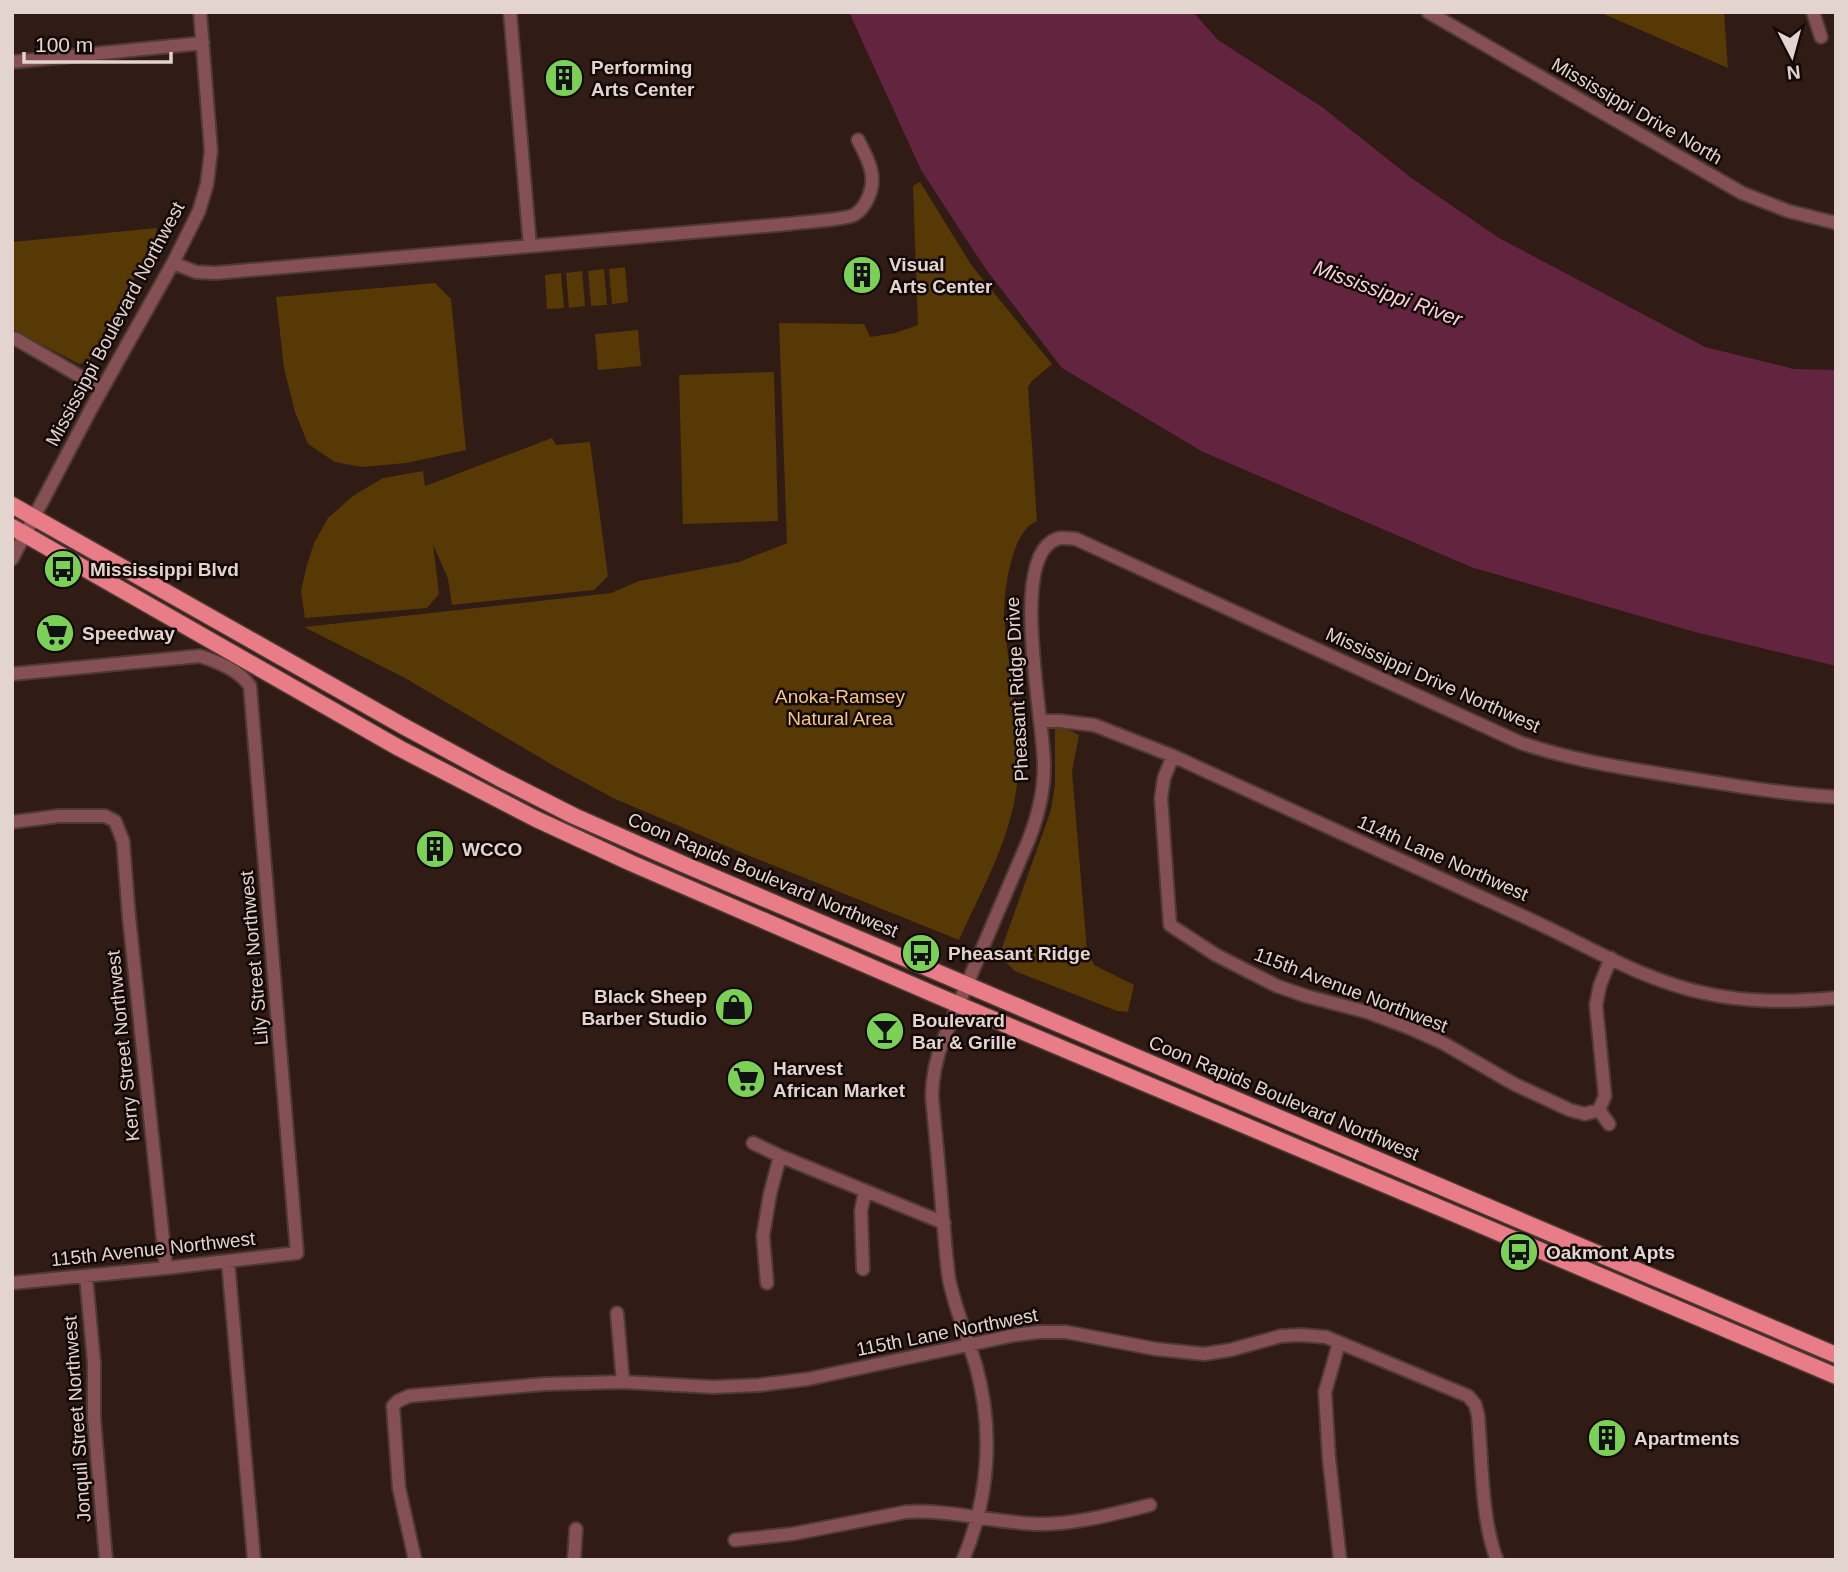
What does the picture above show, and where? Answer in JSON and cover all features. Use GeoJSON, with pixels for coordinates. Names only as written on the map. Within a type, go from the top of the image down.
{"type":"FeatureCollection","features":[{"type":"Feature","properties":{"kind":"main road","name":"Coon Rapids Boulevard Northwest"},"geometry":{"type":"LineString","coordinates":[[12,505],[403,726],[575,816],[1836,1355]]}},
{"type":"Feature","properties":{"kind":"main road","name":"Coon Rapids Boulevard Northwest"},"geometry":{"type":"LineString","coordinates":[[18,531],[399,748],[536,819],[631,863],[958,1004],[1836,1376]]}},
{"type":"Feature","properties":{"kind":"street","name":"Mississippi Boulevard Northwest"},"geometry":{"type":"LineString","coordinates":[[12,559],[18,531],[34,516],[199,211],[209,174],[211,138],[200,12]]}},
{"type":"Feature","properties":{"kind":"street"},"geometry":{"type":"LineString","coordinates":[[510,12],[530,246]]}},
{"type":"Feature","properties":{"kind":"street","name":"Mississippi Drive North"},"geometry":{"type":"LineString","coordinates":[[1427,12],[1742,193],[1788,211],[1836,223]]}},
{"type":"Feature","properties":{"kind":"street"},"geometry":{"type":"LineString","coordinates":[[1813,12],[1821,37]]}},
{"type":"Feature","properties":{"kind":"street"},"geometry":{"type":"LineString","coordinates":[[12,62],[203,43]]}},
{"type":"Feature","properties":{"kind":"street"},"geometry":{"type":"LineString","coordinates":[[173,263],[196,272],[215,273],[788,224],[851,216],[862,210],[873,184],[871,165],[858,140]]}},
{"type":"Feature","properties":{"kind":"street"},"geometry":{"type":"LineString","coordinates":[[12,338],[102,389]]}},
{"type":"Feature","properties":{"kind":"street","name":"Pheasant Ridge Drive"},"geometry":{"type":"LineString","coordinates":[[963,1560],[978,1517],[985,1479],[987,1432],[982,1393],[949,1279],[932,1083],[937,1055],[1038,814],[1044,766],[1031,615],[1032,582],[1037,561],[1046,545],[1061,537],[1076,539]]}},
{"type":"Feature","properties":{"kind":"street","name":"Mississippi Drive Northwest"},"geometry":{"type":"LineString","coordinates":[[1076,539],[1521,743],[1591,763],[1746,787],[1836,797]]}},
{"type":"Feature","properties":{"kind":"street","name":"Lily Street Northwest"},"geometry":{"type":"LineString","coordinates":[[12,674],[200,656],[231,670],[245,680],[251,691],[297,1253]]}},
{"type":"Feature","properties":{"kind":"street","name":"114th Lane Northwest"},"geometry":{"type":"LineString","coordinates":[[1040,721],[1094,725],[1172,756],[1656,979],[1714,995],[1766,1001],[1836,998]]}},
{"type":"Feature","properties":{"kind":"street","name":"115th Avenue Northwest"},"geometry":{"type":"LineString","coordinates":[[1172,756],[1164,778],[1161,798],[1170,925],[1216,955],[1277,986],[1412,1028],[1514,1084],[1570,1110],[1585,1114],[1599,1110]]}},
{"type":"Feature","properties":{"kind":"street","name":"Kerry Street Northwest"},"geometry":{"type":"LineString","coordinates":[[12,822],[59,816],[105,816],[115,821],[123,841],[166,1268]]}},
{"type":"Feature","properties":{"kind":"street"},"geometry":{"type":"LineString","coordinates":[[1609,1124],[1599,1110],[1605,1097],[1596,1005],[1600,985],[1611,958]]}},
{"type":"Feature","properties":{"kind":"street"},"geometry":{"type":"LineString","coordinates":[[753,1143],[944,1223]]}},
{"type":"Feature","properties":{"kind":"street"},"geometry":{"type":"LineString","coordinates":[[767,1283],[763,1236],[780,1156]]}},
{"type":"Feature","properties":{"kind":"street"},"geometry":{"type":"LineString","coordinates":[[863,1269],[861,1211],[864,1191]]}},
{"type":"Feature","properties":{"kind":"street","name":"115th Avenue Northwest"},"geometry":{"type":"LineString","coordinates":[[12,1283],[297,1253]]}},
{"type":"Feature","properties":{"kind":"street"},"geometry":{"type":"LineString","coordinates":[[228,1261],[254,1560]]}},
{"type":"Feature","properties":{"kind":"street","name":"Jonquil Street Northwest"},"geometry":{"type":"LineString","coordinates":[[86,1276],[106,1560]]}},
{"type":"Feature","properties":{"kind":"street"},"geometry":{"type":"LineString","coordinates":[[617,1313],[623,1382]]}},
{"type":"Feature","properties":{"kind":"street","name":"115th Lane Northwest"},"geometry":{"type":"LineString","coordinates":[[415,1560],[399,1488],[393,1406],[409,1396],[545,1384],[623,1382],[713,1387],[759,1385],[808,1378],[1039,1332],[1066,1332],[1156,1349],[1203,1354],[1230,1350],[1281,1336],[1326,1337],[1468,1396],[1475,1404],[1478,1415],[1491,1545],[1497,1560]]}},
{"type":"Feature","properties":{"kind":"street"},"geometry":{"type":"LineString","coordinates":[[1339,1343],[1325,1392],[1340,1560]]}},
{"type":"Feature","properties":{"kind":"street"},"geometry":{"type":"LineString","coordinates":[[735,1540],[802,1532],[905,1512],[941,1512],[1009,1522],[1057,1523],[1150,1505]]}},
{"type":"Feature","properties":{"kind":"street"},"geometry":{"type":"LineString","coordinates":[[574,1560],[576,1529]]}},
{"type":"Feature","properties":{"kind":"green space"},"geometry":{"type":"Polygon","coordinates":[[[1599,12],[1724,12],[1728,68],[1599,12]]]}},
{"type":"Feature","properties":{"kind":"green space","name":"Anoka-Ramsey Natural Area"},"geometry":{"type":"Polygon","coordinates":[[[920,182],[972,266],[1052,364],[1028,387],[1037,521],[1022,534],[1017,544],[1007,580],[1004,604],[1018,742],[1014,804],[1002,845],[959,940],[613,798],[405,678],[304,627],[611,593],[639,581],[739,562],[787,543],[779,323],[864,324],[870,337],[895,333],[918,325],[913,186],[920,182]]]}},
{"type":"Feature","properties":{"kind":"green space"},"geometry":{"type":"Polygon","coordinates":[[[157,228],[155,240],[89,361],[79,364],[12,329],[12,242],[157,228]]]}},
{"type":"Feature","properties":{"kind":"green space"},"geometry":{"type":"Polygon","coordinates":[[[625,267],[628,302],[612,304],[609,269],[625,267]]]}},
{"type":"Feature","properties":{"kind":"green space"},"geometry":{"type":"Polygon","coordinates":[[[604,269],[607,305],[591,306],[588,271],[604,269]]]}},
{"type":"Feature","properties":{"kind":"green space"},"geometry":{"type":"Polygon","coordinates":[[[582,271],[585,306],[569,308],[566,273],[582,271]]]}},
{"type":"Feature","properties":{"kind":"green space"},"geometry":{"type":"Polygon","coordinates":[[[561,273],[564,308],[547,309],[545,275],[561,273]]]}},
{"type":"Feature","properties":{"kind":"green space"},"geometry":{"type":"Polygon","coordinates":[[[435,283],[451,299],[466,450],[406,463],[362,467],[335,462],[308,444],[295,412],[284,368],[276,297],[435,283]]]}},
{"type":"Feature","properties":{"kind":"green space"},"geometry":{"type":"Polygon","coordinates":[[[638,330],[641,366],[598,370],[595,334],[638,330]]]}},
{"type":"Feature","properties":{"kind":"green space"},"geometry":{"type":"Polygon","coordinates":[[[774,372],[778,521],[683,524],[679,375],[774,372]]]}},
{"type":"Feature","properties":{"kind":"green space"},"geometry":{"type":"Polygon","coordinates":[[[552,438],[556,445],[590,442],[608,576],[594,590],[452,605],[448,579],[433,544],[439,594],[427,608],[305,618],[301,591],[314,543],[328,518],[353,496],[383,478],[423,471],[425,486],[552,438]]]}},
{"type":"Feature","properties":{"kind":"green space"},"geometry":{"type":"Polygon","coordinates":[[[1055,729],[1067,729],[1079,735],[1072,772],[1087,950],[1094,965],[1134,985],[1128,1012],[1117,1011],[1015,971],[999,956],[1051,810],[1055,784],[1055,729]]]}},
{"type":"Feature","properties":{"kind":"water","name":"Mississippi River"},"geometry":{"type":"Polygon","coordinates":[[[849,12],[1193,12],[1218,40],[1322,107],[1410,177],[1499,238],[1705,347],[1794,369],[1836,370],[1836,666],[1695,632],[1471,567],[1203,452],[1062,368],[985,268],[921,170],[849,12]]]}},
{"type":"Feature","properties":{"kind":"place","name":"Performing Arts Center"},"geometry":{"type":"Point","coordinates":[564,78]}},
{"type":"Feature","properties":{"kind":"place","name":"Visual Arts Center"},"geometry":{"type":"Point","coordinates":[862,275]}},
{"type":"Feature","properties":{"kind":"place","name":"Mississippi Blvd"},"geometry":{"type":"Point","coordinates":[63,569]}},
{"type":"Feature","properties":{"kind":"place","name":"Speedway"},"geometry":{"type":"Point","coordinates":[55,633]}},
{"type":"Feature","properties":{"kind":"place","name":"WCCO"},"geometry":{"type":"Point","coordinates":[435,849]}},
{"type":"Feature","properties":{"kind":"place","name":"Pheasant Ridge"},"geometry":{"type":"Point","coordinates":[921,953]}},
{"type":"Feature","properties":{"kind":"place","name":"Black Sheep Barber Studio"},"geometry":{"type":"Point","coordinates":[734,1007]}},
{"type":"Feature","properties":{"kind":"place","name":"Boulevard Bar & Grille"},"geometry":{"type":"Point","coordinates":[885,1031]}},
{"type":"Feature","properties":{"kind":"place","name":"Harvest African Market"},"geometry":{"type":"Point","coordinates":[746,1079]}},
{"type":"Feature","properties":{"kind":"place","name":"Oakmont Apts"},"geometry":{"type":"Point","coordinates":[1519,1252]}},
{"type":"Feature","properties":{"kind":"place","name":"Apartments"},"geometry":{"type":"Point","coordinates":[1607,1438]}}]}
